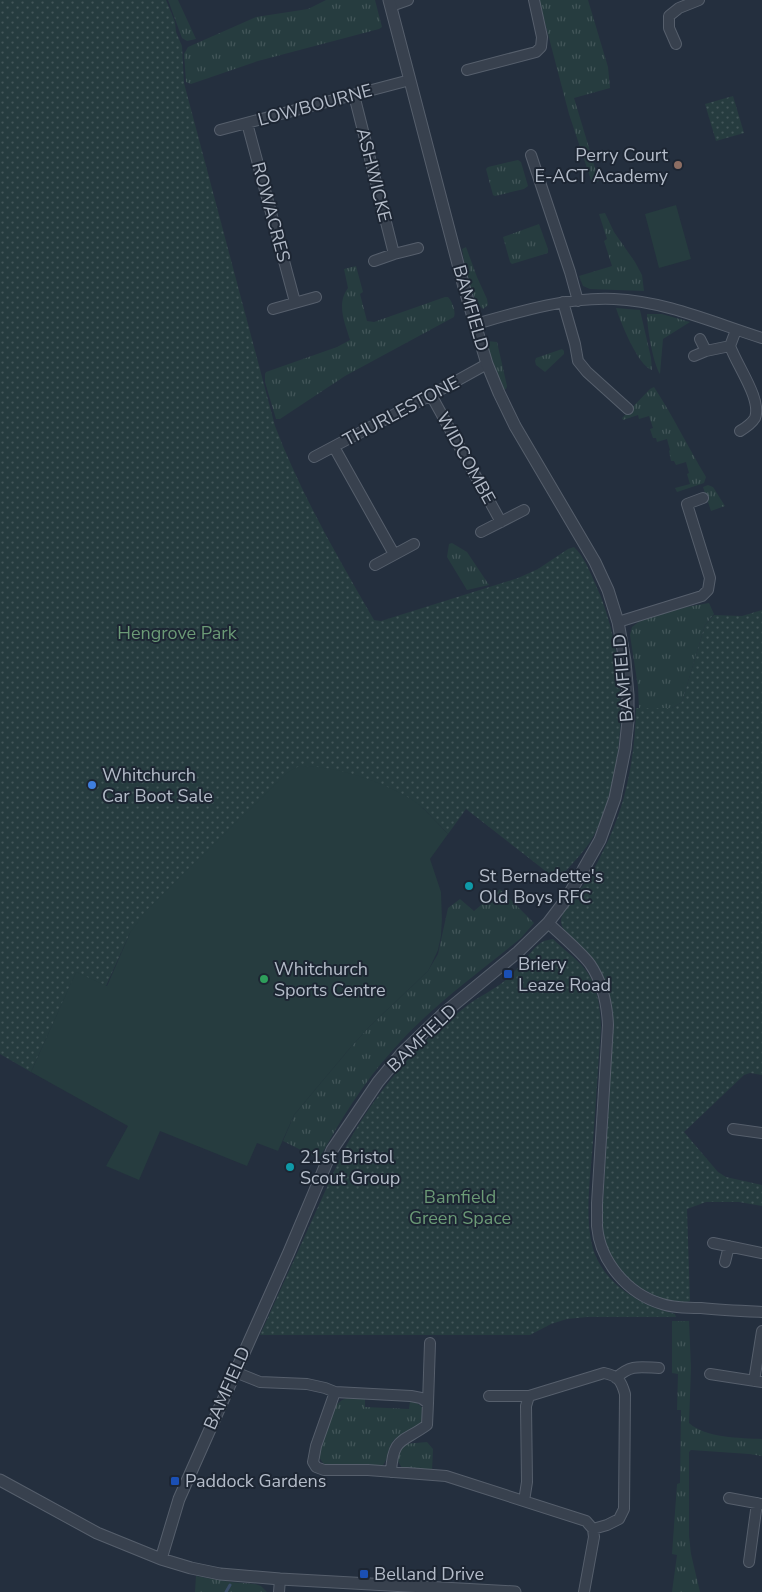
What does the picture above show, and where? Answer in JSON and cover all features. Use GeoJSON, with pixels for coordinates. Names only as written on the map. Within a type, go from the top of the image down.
{"type":"FeatureCollection","features":[{"type":"Feature","properties":{"kind":"street"},"geometry":{"type":"LineString","coordinates":[[390,3],[408,0]]}},
{"type":"Feature","properties":{"kind":"street"},"geometry":{"type":"LineString","coordinates":[[467,70],[536,52],[542,47],[542,37],[534,0]]}},
{"type":"Feature","properties":{"kind":"street"},"geometry":{"type":"LineString","coordinates":[[676,44],[669,28],[669,16],[679,8],[699,0]]}},
{"type":"Feature","properties":{"kind":"street","name":"BAMFIELD"},"geometry":{"type":"LineString","coordinates":[[161,1559],[179,1499],[289,1252],[332,1150],[378,1082],[414,1040],[518,952],[548,923],[573,888],[600,840],[615,798],[621,774],[628,721],[628,695],[625,661],[618,622],[608,590],[596,562],[515,426],[487,364],[464,287],[390,3]]}},
{"type":"Feature","properties":{"kind":"street","name":"LOWBOURNE"},"geometry":{"type":"LineString","coordinates":[[220,130],[410,80]]}},
{"type":"Feature","properties":{"kind":"street","name":"ASHWICKE"},"geometry":{"type":"LineString","coordinates":[[354,95],[394,254]]}},
{"type":"Feature","properties":{"kind":"street","name":"ROWACRES"},"geometry":{"type":"LineString","coordinates":[[247,123],[295,302]]}},
{"type":"Feature","properties":{"kind":"street"},"geometry":{"type":"LineString","coordinates":[[531,155],[578,300]]}},
{"type":"Feature","properties":{"kind":"street"},"geometry":{"type":"LineString","coordinates":[[374,261],[418,248]]}},
{"type":"Feature","properties":{"kind":"street"},"geometry":{"type":"LineString","coordinates":[[273,308],[316,297]]}},
{"type":"Feature","properties":{"kind":"street"},"geometry":{"type":"LineString","coordinates":[[476,324],[563,302],[615,299],[669,308],[762,338]]}},
{"type":"Feature","properties":{"kind":"street"},"geometry":{"type":"LineString","coordinates":[[563,302],[578,361],[628,409]]}},
{"type":"Feature","properties":{"kind":"street"},"geometry":{"type":"LineString","coordinates":[[736,330],[730,346],[757,397],[759,408],[755,420],[740,431]]}},
{"type":"Feature","properties":{"kind":"street"},"geometry":{"type":"LineString","coordinates":[[700,339],[706,351]]}},
{"type":"Feature","properties":{"kind":"street"},"geometry":{"type":"LineString","coordinates":[[694,356],[706,351],[730,346]]}},
{"type":"Feature","properties":{"kind":"street","name":"THURLESTONE"},"geometry":{"type":"LineString","coordinates":[[314,457],[487,364]]}},
{"type":"Feature","properties":{"kind":"street","name":"WIDCOMBE"},"geometry":{"type":"LineString","coordinates":[[431,395],[501,522]]}},
{"type":"Feature","properties":{"kind":"street"},"geometry":{"type":"LineString","coordinates":[[334,447],[394,554]]}},
{"type":"Feature","properties":{"kind":"street"},"geometry":{"type":"LineString","coordinates":[[618,622],[702,596],[708,590],[710,578],[687,504],[703,498]]}},
{"type":"Feature","properties":{"kind":"street","name":"WIDCOMBE"},"geometry":{"type":"LineString","coordinates":[[480,532],[524,510]]}},
{"type":"Feature","properties":{"kind":"street"},"geometry":{"type":"LineString","coordinates":[[375,565],[414,544]]}},
{"type":"Feature","properties":{"kind":"street"},"geometry":{"type":"LineString","coordinates":[[548,923],[590,963],[599,980],[607,1003],[608,1025],[597,1227],[607,1259],[616,1273],[628,1285],[663,1305],[762,1312]]}},
{"type":"Feature","properties":{"kind":"street"},"geometry":{"type":"LineString","coordinates":[[733,1129],[762,1132]]}},
{"type":"Feature","properties":{"kind":"street"},"geometry":{"type":"LineString","coordinates":[[713,1243],[762,1253]]}},
{"type":"Feature","properties":{"kind":"street"},"geometry":{"type":"LineString","coordinates":[[725,1262],[728,1246]]}},
{"type":"Feature","properties":{"kind":"street"},"geometry":{"type":"LineString","coordinates":[[710,1374],[758,1381],[762,1331]]}},
{"type":"Feature","properties":{"kind":"street"},"geometry":{"type":"LineString","coordinates":[[391,1472],[392,1456],[395,1448],[402,1440],[427,1425],[430,1343]]}},
{"type":"Feature","properties":{"kind":"street"},"geometry":{"type":"LineString","coordinates":[[616,1378],[624,1370],[632,1367],[658,1368]]}},
{"type":"Feature","properties":{"kind":"street"},"geometry":{"type":"LineString","coordinates":[[234,1372],[260,1382],[307,1384],[335,1392],[411,1396],[421,1398],[428,1403]]}},
{"type":"Feature","properties":{"kind":"street"},"geometry":{"type":"LineString","coordinates":[[489,1396],[529,1396],[604,1373],[613,1375],[622,1382],[625,1394],[624,1509],[619,1519],[593,1529]]}},
{"type":"Feature","properties":{"kind":"street"},"geometry":{"type":"LineString","coordinates":[[335,1392],[316,1446],[313,1462],[316,1468],[324,1470],[368,1470],[446,1476],[586,1521],[593,1529],[594,1537],[584,1592]]}},
{"type":"Feature","properties":{"kind":"street"},"geometry":{"type":"LineString","coordinates":[[524,1501],[527,1482],[526,1406],[529,1396]]}},
{"type":"Feature","properties":{"kind":"street"},"geometry":{"type":"LineString","coordinates":[[0,1480],[97,1533],[161,1559],[191,1568],[220,1574],[280,1579],[444,1590],[515,1592]]}},
{"type":"Feature","properties":{"kind":"street"},"geometry":{"type":"LineString","coordinates":[[729,1498],[760,1503],[750,1562]]}},
{"type":"Feature","properties":{"kind":"street"},"geometry":{"type":"LineString","coordinates":[[279,1592],[280,1579]]}},
{"type":"Feature","properties":{"kind":"green space","name":"Hengrove Park"},"geometry":{"type":"Polygon","coordinates":[[[0,0],[166,0],[182,46],[184,83],[275,426],[308,500],[374,620],[381,621],[518,578],[538,569],[574,547],[586,564],[606,612],[614,642],[621,706],[615,770],[597,829],[585,850],[557,880],[466,809],[448,834],[423,808],[130,933],[106,986],[76,973],[31,1072],[0,1054],[0,0]]]}},
{"type":"Feature","properties":{"kind":"green space"},"geometry":{"type":"Polygon","coordinates":[[[168,0],[178,0],[196,39],[187,41],[182,38],[168,0]]]}},
{"type":"Feature","properties":{"kind":"green space"},"geometry":{"type":"Polygon","coordinates":[[[326,0],[375,0],[382,27],[258,61],[191,84],[186,82],[184,54],[188,47],[256,17],[308,9],[326,0]]]}},
{"type":"Feature","properties":{"kind":"green space"},"geometry":{"type":"Polygon","coordinates":[[[539,0],[588,0],[608,67],[610,88],[574,98],[599,181],[592,183],[569,114],[539,0]]]}},
{"type":"Feature","properties":{"kind":"green space"},"geometry":{"type":"Polygon","coordinates":[[[733,96],[744,133],[716,141],[705,104],[733,96]]]}},
{"type":"Feature","properties":{"kind":"green space"},"geometry":{"type":"Polygon","coordinates":[[[518,160],[521,162],[528,186],[524,189],[493,195],[486,169],[518,160]]]}},
{"type":"Feature","properties":{"kind":"green space"},"geometry":{"type":"Polygon","coordinates":[[[676,205],[691,259],[659,268],[645,214],[676,205]]]}},
{"type":"Feature","properties":{"kind":"green space"},"geometry":{"type":"Polygon","coordinates":[[[605,213],[614,232],[642,275],[644,291],[590,289],[583,286],[579,276],[612,266],[604,241],[607,239],[599,214],[605,213]]]}},
{"type":"Feature","properties":{"kind":"green space"},"geometry":{"type":"Polygon","coordinates":[[[539,224],[548,253],[512,264],[503,237],[539,224]]]}},
{"type":"Feature","properties":{"kind":"green space"},"geometry":{"type":"Polygon","coordinates":[[[466,247],[487,299],[488,305],[483,309],[474,297],[468,281],[462,249],[466,247]]]}},
{"type":"Feature","properties":{"kind":"green space"},"geometry":{"type":"Polygon","coordinates":[[[356,266],[363,292],[360,294],[367,321],[374,322],[445,297],[448,297],[452,304],[454,317],[345,376],[280,419],[276,419],[265,382],[266,372],[337,347],[350,340],[342,307],[344,294],[348,288],[344,269],[356,266]]]}},
{"type":"Feature","properties":{"kind":"green space"},"geometry":{"type":"Polygon","coordinates":[[[616,308],[640,310],[652,370],[647,367],[636,352],[625,332],[616,308]]]}},
{"type":"Feature","properties":{"kind":"green space"},"geometry":{"type":"Polygon","coordinates":[[[647,314],[662,314],[690,322],[663,339],[660,374],[651,345],[647,314]]]}},
{"type":"Feature","properties":{"kind":"green space"},"geometry":{"type":"Polygon","coordinates":[[[487,341],[497,342],[507,386],[506,389],[503,389],[493,366],[487,341]]]}},
{"type":"Feature","properties":{"kind":"green space"},"geometry":{"type":"Polygon","coordinates":[[[562,349],[564,354],[545,372],[536,365],[536,358],[562,349]]]}},
{"type":"Feature","properties":{"kind":"green space"},"geometry":{"type":"Polygon","coordinates":[[[654,387],[706,477],[704,483],[677,492],[675,488],[690,484],[686,462],[676,465],[674,461],[671,461],[667,439],[657,442],[656,438],[653,438],[650,429],[653,428],[649,416],[639,419],[638,415],[623,420],[622,418],[654,387]]]}},
{"type":"Feature","properties":{"kind":"green space"},"geometry":{"type":"Polygon","coordinates":[[[708,485],[713,487],[725,506],[711,511],[703,487],[708,485]]]}},
{"type":"Feature","properties":{"kind":"green space"},"geometry":{"type":"Polygon","coordinates":[[[452,543],[467,552],[489,585],[467,590],[447,557],[449,544],[452,543]]]}},
{"type":"Feature","properties":{"kind":"green space"},"geometry":{"type":"Polygon","coordinates":[[[709,603],[714,614],[705,625],[682,702],[672,708],[639,708],[638,687],[630,635],[632,627],[641,620],[686,607],[709,603]]]}},
{"type":"Feature","properties":{"kind":"green space"},"geometry":{"type":"Polygon","coordinates":[[[762,610],[762,1075],[750,1073],[744,1075],[684,1132],[718,1172],[726,1177],[762,1185],[762,1206],[739,1202],[706,1202],[687,1209],[690,1301],[683,1303],[659,1298],[632,1283],[621,1272],[604,1246],[602,1223],[613,1023],[612,1010],[608,990],[601,971],[592,959],[571,939],[562,926],[561,921],[568,905],[594,868],[612,833],[618,816],[628,781],[634,745],[636,708],[672,708],[682,702],[705,625],[714,615],[742,616],[762,610]]]}},
{"type":"Feature","properties":{"kind":"green space","name":"Whitchurch Sports Centre"},"geometry":{"type":"Polygon","coordinates":[[[300,766],[327,768],[387,787],[411,799],[426,811],[448,834],[430,859],[441,892],[442,919],[438,950],[432,963],[428,971],[370,1026],[350,1048],[294,1115],[278,1151],[257,1143],[247,1166],[160,1131],[139,1180],[106,1166],[128,1126],[31,1072],[76,972],[107,986],[130,933],[146,911],[287,773],[300,766]]]}},
{"type":"Feature","properties":{"kind":"green space"},"geometry":{"type":"Polygon","coordinates":[[[500,889],[534,923],[521,938],[437,1006],[406,1035],[371,1076],[352,1103],[319,1159],[283,1141],[294,1115],[350,1048],[370,1026],[428,971],[438,954],[448,908],[460,899],[474,911],[500,889]]]}},
{"type":"Feature","properties":{"kind":"green space","name":"Bamfield Green Space"},"geometry":{"type":"Polygon","coordinates":[[[553,939],[589,975],[595,989],[600,1012],[601,1027],[589,1201],[592,1246],[603,1270],[620,1287],[640,1301],[675,1314],[676,1317],[587,1317],[567,1319],[551,1324],[530,1335],[260,1335],[342,1154],[380,1093],[411,1056],[445,1023],[469,1004],[508,978],[538,945],[553,939]]]}},
{"type":"Feature","properties":{"kind":"green space"},"geometry":{"type":"Polygon","coordinates":[[[672,1321],[689,1321],[691,1368],[689,1423],[704,1432],[762,1439],[762,1456],[691,1450],[689,1452],[689,1536],[691,1554],[700,1592],[672,1592],[677,1555],[672,1554],[677,1484],[680,1483],[681,1410],[677,1410],[678,1374],[672,1373],[672,1321]]]}},
{"type":"Feature","properties":{"kind":"green space"},"geometry":{"type":"Polygon","coordinates":[[[347,1398],[365,1399],[365,1407],[409,1409],[410,1401],[423,1409],[423,1421],[394,1440],[383,1465],[327,1466],[321,1460],[319,1451],[336,1405],[347,1398]]]}},
{"type":"Feature","properties":{"kind":"green space"},"geometry":{"type":"Polygon","coordinates":[[[427,1442],[433,1449],[432,1471],[402,1468],[396,1458],[404,1444],[427,1442]]]}},
{"type":"Feature","properties":{"kind":"green space"},"geometry":{"type":"Polygon","coordinates":[[[196,1576],[255,1584],[261,1586],[267,1592],[195,1592],[196,1576]]]}},
{"type":"Feature","properties":{"kind":"waterway"},"geometry":{"type":"LineString","coordinates":[[226,1592],[230,1585]]}},
{"type":"Feature","properties":{"kind":"place","name":"Perry Court E-ACT Academy"},"geometry":{"type":"Point","coordinates":[678,165]}},
{"type":"Feature","properties":{"kind":"place","name":"Whitchurch Car Boot Sale"},"geometry":{"type":"Point","coordinates":[92,785]}},
{"type":"Feature","properties":{"kind":"place","name":"St Bernadette's Old Boys RFC"},"geometry":{"type":"Point","coordinates":[469,886]}},
{"type":"Feature","properties":{"kind":"place","name":"Briery Leaze Road"},"geometry":{"type":"Point","coordinates":[508,974]}},
{"type":"Feature","properties":{"kind":"place","name":"Whitchurch Sports Centre"},"geometry":{"type":"Point","coordinates":[264,979]}},
{"type":"Feature","properties":{"kind":"place","name":"21st Bristol Scout Group"},"geometry":{"type":"Point","coordinates":[290,1167]}},
{"type":"Feature","properties":{"kind":"place","name":"Paddock Gardens"},"geometry":{"type":"Point","coordinates":[175,1481]}},
{"type":"Feature","properties":{"kind":"place","name":"Belland Drive"},"geometry":{"type":"Point","coordinates":[364,1574]}}]}
